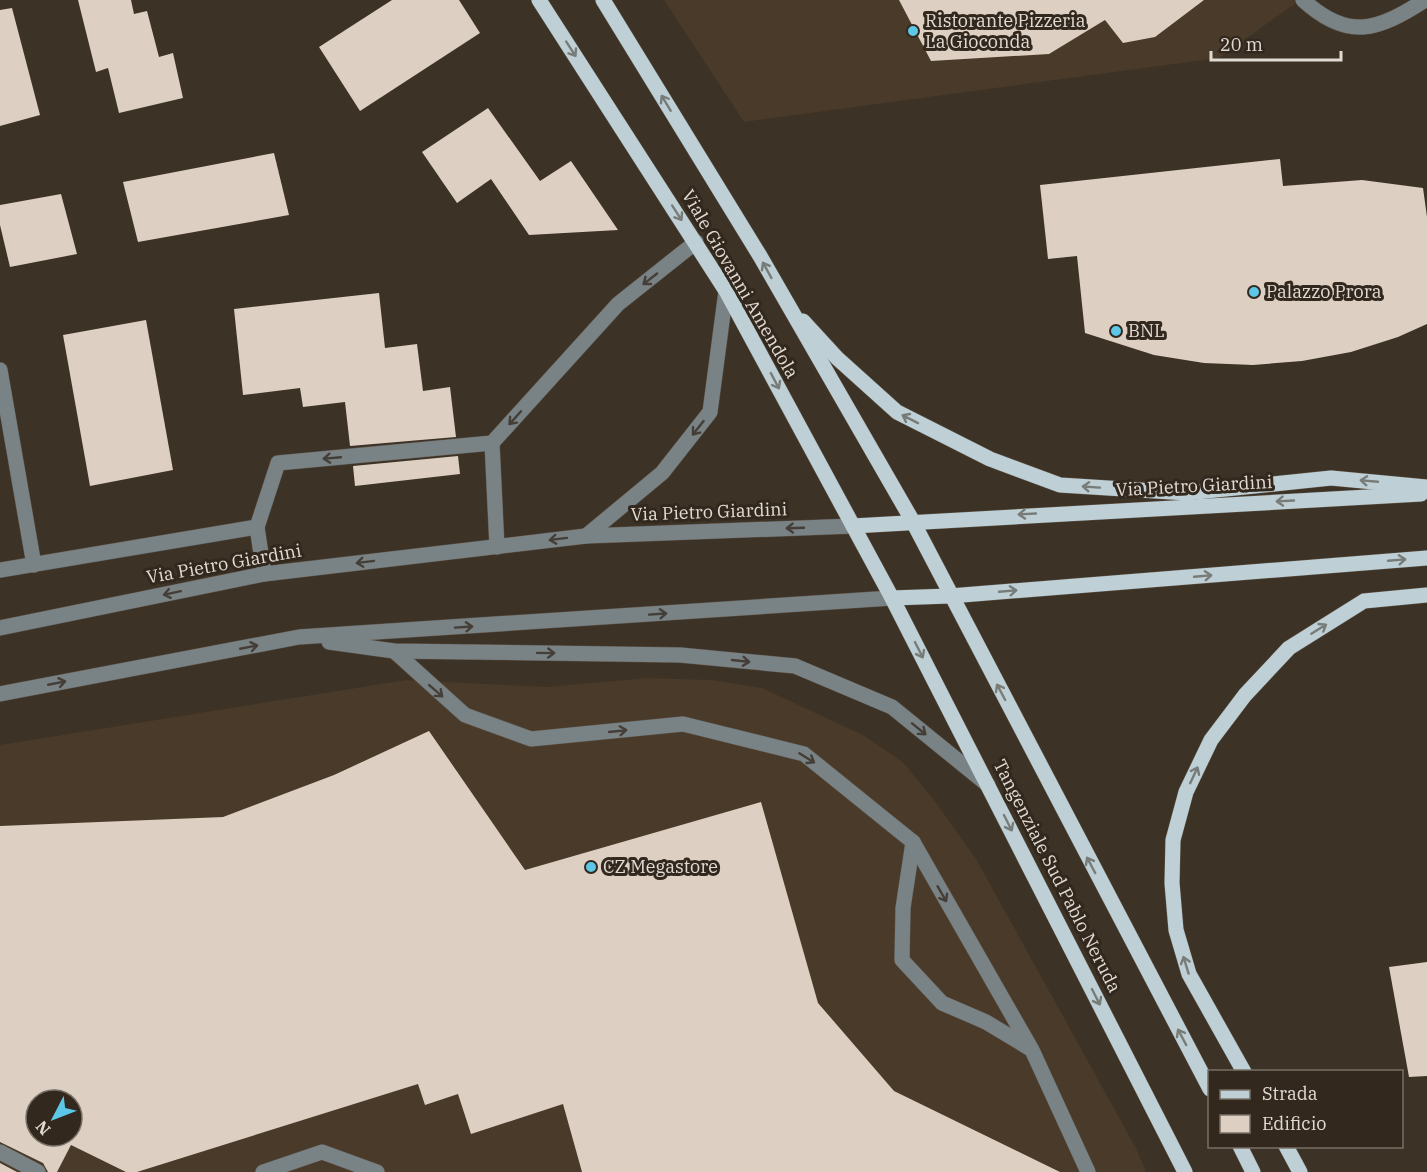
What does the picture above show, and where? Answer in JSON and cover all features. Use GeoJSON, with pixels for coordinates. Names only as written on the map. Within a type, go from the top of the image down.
{"type":"FeatureCollection","features":[{"type":"Feature","properties":{"kind":"main road","name":"Viale Giovanni Amendola"},"geometry":{"type":"LineString","coordinates":[[539,0],[726,291],[892,598]]}},
{"type":"Feature","properties":{"kind":"main road","name":"Viale Giovanni Amendola"},"geometry":{"type":"LineString","coordinates":[[603,0],[760,256],[912,520]]}},
{"type":"Feature","properties":{"kind":"main road"},"geometry":{"type":"LineString","coordinates":[[786,304],[837,358],[897,412],[990,459],[1060,485],[1186,493],[1331,478],[1427,487]]}},
{"type":"Feature","properties":{"kind":"main road","name":"Via Pietro Giardini"},"geometry":{"type":"LineString","coordinates":[[853,526],[912,520],[1427,493]]}},
{"type":"Feature","properties":{"kind":"main road","name":"Tangenziale Sud Pablo Neruda"},"geometry":{"type":"LineString","coordinates":[[912,520],[1208,1087]]}},
{"type":"Feature","properties":{"kind":"main road"},"geometry":{"type":"LineString","coordinates":[[892,598],[950,596],[1427,558]]}},
{"type":"Feature","properties":{"kind":"main road"},"geometry":{"type":"LineString","coordinates":[[1243,1070],[1189,974],[1176,930],[1172,883],[1173,840],[1186,792],[1211,740],[1245,695],[1289,648],[1364,601],[1427,595]]}},
{"type":"Feature","properties":{"kind":"main road","name":"Tangenziale Sud Pablo Neruda"},"geometry":{"type":"LineString","coordinates":[[892,598],[989,785],[1183,1171]]}},
{"type":"Feature","properties":{"kind":"main road"},"geometry":{"type":"LineString","coordinates":[[1241,1148],[1253,1172]]}},
{"type":"Feature","properties":{"kind":"main road"},"geometry":{"type":"LineString","coordinates":[[1287,1148],[1300,1172]]}},
{"type":"Feature","properties":{"kind":"street"},"geometry":{"type":"LineString","coordinates":[[1303,0],[1321,16],[1347,28],[1370,27],[1394,20],[1425,0]]}},
{"type":"Feature","properties":{"kind":"street"},"geometry":{"type":"LineString","coordinates":[[264,574],[257,527],[278,463],[492,443],[618,304],[696,242]]}},
{"type":"Feature","properties":{"kind":"street"},"geometry":{"type":"LineString","coordinates":[[586,536],[662,473],[710,412],[726,291]]}},
{"type":"Feature","properties":{"kind":"street"},"geometry":{"type":"LineString","coordinates":[[0,370],[34,565]]}},
{"type":"Feature","properties":{"kind":"street"},"geometry":{"type":"LineString","coordinates":[[492,443],[497,547]]}},
{"type":"Feature","properties":{"kind":"street","name":"Via Pietro Giardini"},"geometry":{"type":"LineString","coordinates":[[0,628],[264,574],[586,536],[853,526]]}},
{"type":"Feature","properties":{"kind":"street"},"geometry":{"type":"LineString","coordinates":[[0,570],[257,527]]}},
{"type":"Feature","properties":{"kind":"street"},"geometry":{"type":"LineString","coordinates":[[0,694],[299,638],[892,598]]}},
{"type":"Feature","properties":{"kind":"street"},"geometry":{"type":"LineString","coordinates":[[299,638],[394,651],[680,655],[795,666],[892,707],[989,785]]}},
{"type":"Feature","properties":{"kind":"street"},"geometry":{"type":"LineString","coordinates":[[394,651],[465,715],[531,739],[683,724],[804,754],[913,842],[1032,1050],[1089,1172]]}},
{"type":"Feature","properties":{"kind":"street"},"geometry":{"type":"LineString","coordinates":[[913,842],[903,908],[902,960],[942,1003],[986,1022],[1032,1050]]}},
{"type":"Feature","properties":{"kind":"street"},"geometry":{"type":"LineString","coordinates":[[0,1152],[38,1172]]}},
{"type":"Feature","properties":{"kind":"street"},"geometry":{"type":"LineString","coordinates":[[263,1172],[322,1152],[377,1172]]}},
{"type":"Feature","properties":{"kind":"shaded area"},"geometry":{"type":"Polygon","coordinates":[[[664,0],[1300,0],[1219,58],[744,122],[664,0]]]}},
{"type":"Feature","properties":{"kind":"shaded area"},"geometry":{"type":"Polygon","coordinates":[[[648,678],[712,680],[762,688],[863,735],[904,763],[976,859],[1136,1148],[1146,1172],[0,1172],[0,745],[406,680],[547,687],[648,678]]]}},
{"type":"Feature","properties":{"kind":"building"},"geometry":{"type":"Polygon","coordinates":[[[78,0],[131,0],[134,14],[147,11],[159,57],[173,53],[183,98],[119,113],[108,68],[96,72],[78,0]]]}},
{"type":"Feature","properties":{"kind":"building"},"geometry":{"type":"Polygon","coordinates":[[[392,0],[459,0],[480,33],[360,111],[319,47],[392,0]]]}},
{"type":"Feature","properties":{"kind":"building"},"geometry":{"type":"Polygon","coordinates":[[[899,0],[1204,0],[1155,37],[1123,43],[1105,20],[1049,54],[931,61],[899,0]]]}},
{"type":"Feature","properties":{"kind":"building"},"geometry":{"type":"Polygon","coordinates":[[[12,8],[40,115],[0,126],[0,10],[12,8]]]}},
{"type":"Feature","properties":{"kind":"building"},"geometry":{"type":"Polygon","coordinates":[[[488,108],[540,181],[571,161],[618,230],[529,235],[491,179],[457,203],[422,152],[488,108]]]}},
{"type":"Feature","properties":{"kind":"building"},"geometry":{"type":"Polygon","coordinates":[[[274,153],[289,215],[138,242],[123,182],[274,153]]]}},
{"type":"Feature","properties":{"kind":"building","name":"Palazzo Prora"},"geometry":{"type":"Polygon","coordinates":[[[1280,159],[1283,186],[1362,180],[1423,188],[1427,217],[1427,324],[1398,337],[1351,352],[1302,361],[1253,365],[1204,363],[1154,355],[1085,333],[1077,256],[1048,259],[1040,185],[1280,159]]]}},
{"type":"Feature","properties":{"kind":"building"},"geometry":{"type":"Polygon","coordinates":[[[61,194],[77,254],[10,267],[0,225],[0,205],[61,194]]]}},
{"type":"Feature","properties":{"kind":"building"},"geometry":{"type":"Polygon","coordinates":[[[379,293],[385,348],[417,344],[423,391],[450,387],[456,437],[350,446],[345,402],[303,407],[300,388],[243,395],[234,309],[379,293]]]}},
{"type":"Feature","properties":{"kind":"building"},"geometry":{"type":"Polygon","coordinates":[[[146,320],[173,470],[90,486],[63,335],[146,320]]]}},
{"type":"Feature","properties":{"kind":"building"},"geometry":{"type":"Polygon","coordinates":[[[458,456],[460,474],[355,486],[353,466],[458,456]]]}},
{"type":"Feature","properties":{"kind":"building"},"geometry":{"type":"Polygon","coordinates":[[[429,731],[525,870],[761,802],[818,1003],[894,1091],[1060,1172],[582,1172],[563,1104],[471,1134],[458,1094],[425,1105],[418,1084],[137,1172],[126,1172],[77,1148],[84,1148],[84,1088],[24,1088],[24,1148],[69,1148],[57,1172],[48,1172],[43,1163],[0,1142],[0,826],[223,817],[334,775],[429,731]]]}},
{"type":"Feature","properties":{"kind":"building"},"geometry":{"type":"Polygon","coordinates":[[[1427,962],[1427,1076],[1409,1077],[1389,967],[1427,962]]]}},
{"type":"Feature","properties":{"kind":"building"},"geometry":{"type":"Polygon","coordinates":[[[0,1163],[17,1172],[0,1172],[0,1163]]]}},
{"type":"Feature","properties":{"kind":"place","name":"Ristorante Pizzeria La Gioconda"},"geometry":{"type":"Point","coordinates":[913,31]}},
{"type":"Feature","properties":{"kind":"place","name":"Palazzo Prora"},"geometry":{"type":"Point","coordinates":[1254,292]}},
{"type":"Feature","properties":{"kind":"place","name":"BNL"},"geometry":{"type":"Point","coordinates":[1116,331]}},
{"type":"Feature","properties":{"kind":"place","name":"CZ Megastore"},"geometry":{"type":"Point","coordinates":[591,867]}}]}
